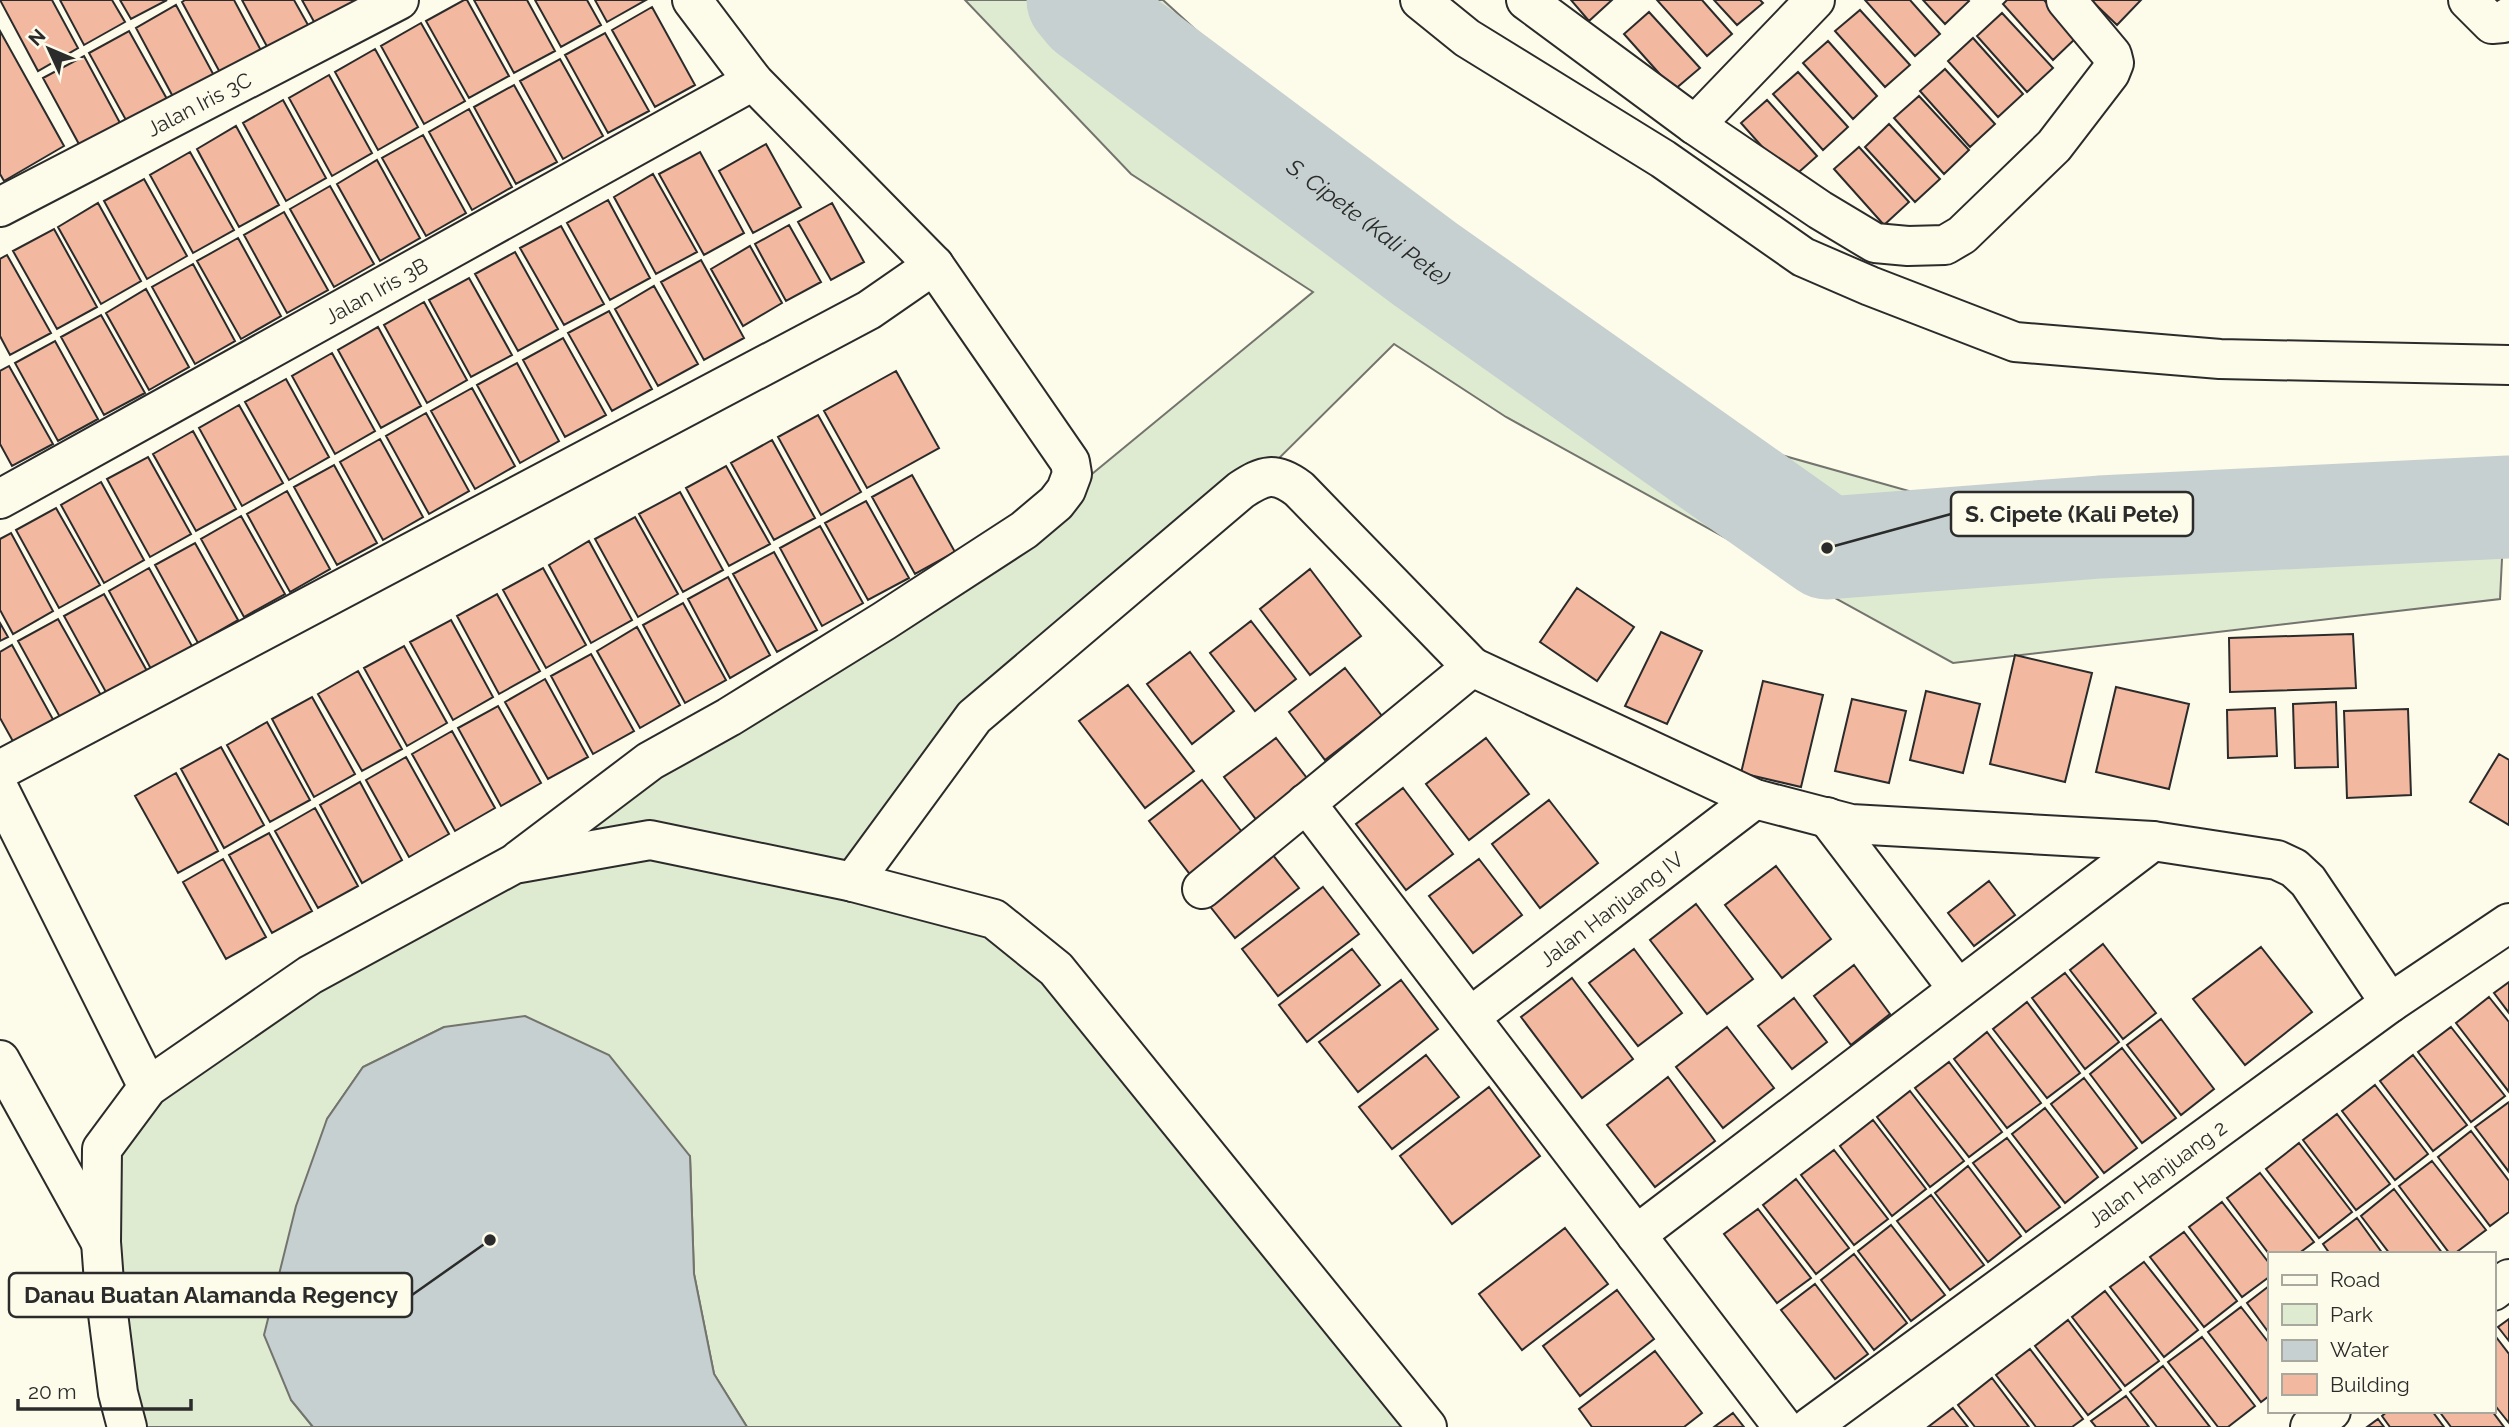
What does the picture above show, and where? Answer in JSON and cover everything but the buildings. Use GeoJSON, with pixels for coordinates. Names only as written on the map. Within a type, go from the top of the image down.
{"type":"FeatureCollection","features":[{"type":"Feature","properties":{"kind":"street","name":"Jalan Iris 3C"},"geometry":{"type":"LineString","coordinates":[[0,207],[399,0]]}},
{"type":"Feature","properties":{"kind":"street"},"geometry":{"type":"LineString","coordinates":[[127,1427],[118,1393],[101,1242],[102,1149],[148,1087],[310,975],[514,864],[650,761],[729,717],[1024,530],[1056,503],[1072,474],[1070,462],[934,265],[753,81],[692,0]]}},
{"type":"Feature","properties":{"kind":"street"},"geometry":{"type":"LineString","coordinates":[[1420,0],[1467,38],[1663,159],[1803,257],[2015,342],[2220,359],[2509,365]]}},
{"type":"Feature","properties":{"kind":"street"},"geometry":{"type":"LineString","coordinates":[[1527,0],[1695,125],[1820,210],[1874,243],[1908,246],[1945,244],[1962,235],[2054,146],[2110,73],[2114,63],[2112,55],[2066,0]]}},
{"type":"Feature","properties":{"kind":"street"},"geometry":{"type":"LineString","coordinates":[[1695,125],[1815,0]]}},
{"type":"Feature","properties":{"kind":"street"},"geometry":{"type":"LineString","coordinates":[[2468,0],[2492,24],[2503,23],[2509,17]]}},
{"type":"Feature","properties":{"kind":"street","name":"Jalan Iris 3B"},"geometry":{"type":"LineString","coordinates":[[0,499],[753,81]]}},
{"type":"Feature","properties":{"kind":"street"},"geometry":{"type":"LineString","coordinates":[[0,770],[869,310],[934,265]]}},
{"type":"Feature","properties":{"kind":"street"},"geometry":{"type":"LineString","coordinates":[[853,882],[974,717],[1220,508],[1256,481],[1274,476],[1287,480],[1298,489],[1472,667],[1755,799],[1851,824],[2153,841],[2277,860],[2294,868],[2308,881],[2390,1003]]}},
{"type":"Feature","properties":{"kind":"street"},"geometry":{"type":"LineString","coordinates":[[1202,889],[1472,667]]}},
{"type":"Feature","properties":{"kind":"street"},"geometry":{"type":"LineString","coordinates":[[0,791],[148,1087]]}},
{"type":"Feature","properties":{"kind":"street","name":"Jalan Hanjuang IV"},"geometry":{"type":"LineString","coordinates":[[1470,1017],[1755,799]]}},
{"type":"Feature","properties":{"kind":"street"},"geometry":{"type":"LineString","coordinates":[[1306,803],[1783,1427]]}},
{"type":"Feature","properties":{"kind":"street"},"geometry":{"type":"LineString","coordinates":[[1827,817],[1958,989]]}},
{"type":"Feature","properties":{"kind":"street"},"geometry":{"type":"LineString","coordinates":[[514,864],[650,840],[853,882],[994,919],[1056,970],[1427,1427]]}},
{"type":"Feature","properties":{"kind":"street"},"geometry":{"type":"LineString","coordinates":[[1636,1235],[2153,841]]}},
{"type":"Feature","properties":{"kind":"street","name":"Jalan Hanjuang 2"},"geometry":{"type":"LineString","coordinates":[[1810,1427],[2390,1003],[2509,923]]}},
{"type":"Feature","properties":{"kind":"street"},"geometry":{"type":"LineString","coordinates":[[0,1060],[101,1242]]}},
{"type":"Feature","properties":{"kind":"street"},"geometry":{"type":"LineString","coordinates":[[2310,1427],[2328,1413]]}},
{"type":"Feature","properties":{"kind":"green space"},"geometry":{"type":"Polygon","coordinates":[[[965,0],[1163,0],[1332,154],[1591,344],[1774,453],[1930,497],[2507,458],[2500,599],[1953,663],[1506,417],[1394,344],[1256,481],[974,717],[854,882],[994,919],[1427,1427],[747,1427],[714,1374],[694,1274],[690,1156],[444,1027],[363,1067],[327,1119],[291,1400],[313,1427],[127,1427],[102,1149],[148,1087],[1024,530],[1313,292],[1131,174],[965,0]]]}},
{"type":"Feature","properties":{"kind":"water"},"geometry":{"type":"Polygon","coordinates":[[[525,1016],[609,1055],[690,1156],[694,1274],[714,1374],[747,1427],[313,1427],[291,1400],[264,1335],[296,1206],[327,1119],[363,1067],[444,1027],[525,1016]]]}},
{"type":"Feature","properties":{"kind":"waterway","name":"S. Cipete (Kali Pete)"},"geometry":{"type":"LineString","coordinates":[[1078,0],[1088,12],[1425,264],[1827,548],[2100,527],[2509,507]]}},
{"type":"Feature","properties":{"kind":"place","name":"S. Cipete (Kali Pete)"},"geometry":{"type":"Point","coordinates":[1827,548]}},
{"type":"Feature","properties":{"kind":"place","name":"Danau Buatan Alamanda Regency"},"geometry":{"type":"Point","coordinates":[490,1240]}}]}
